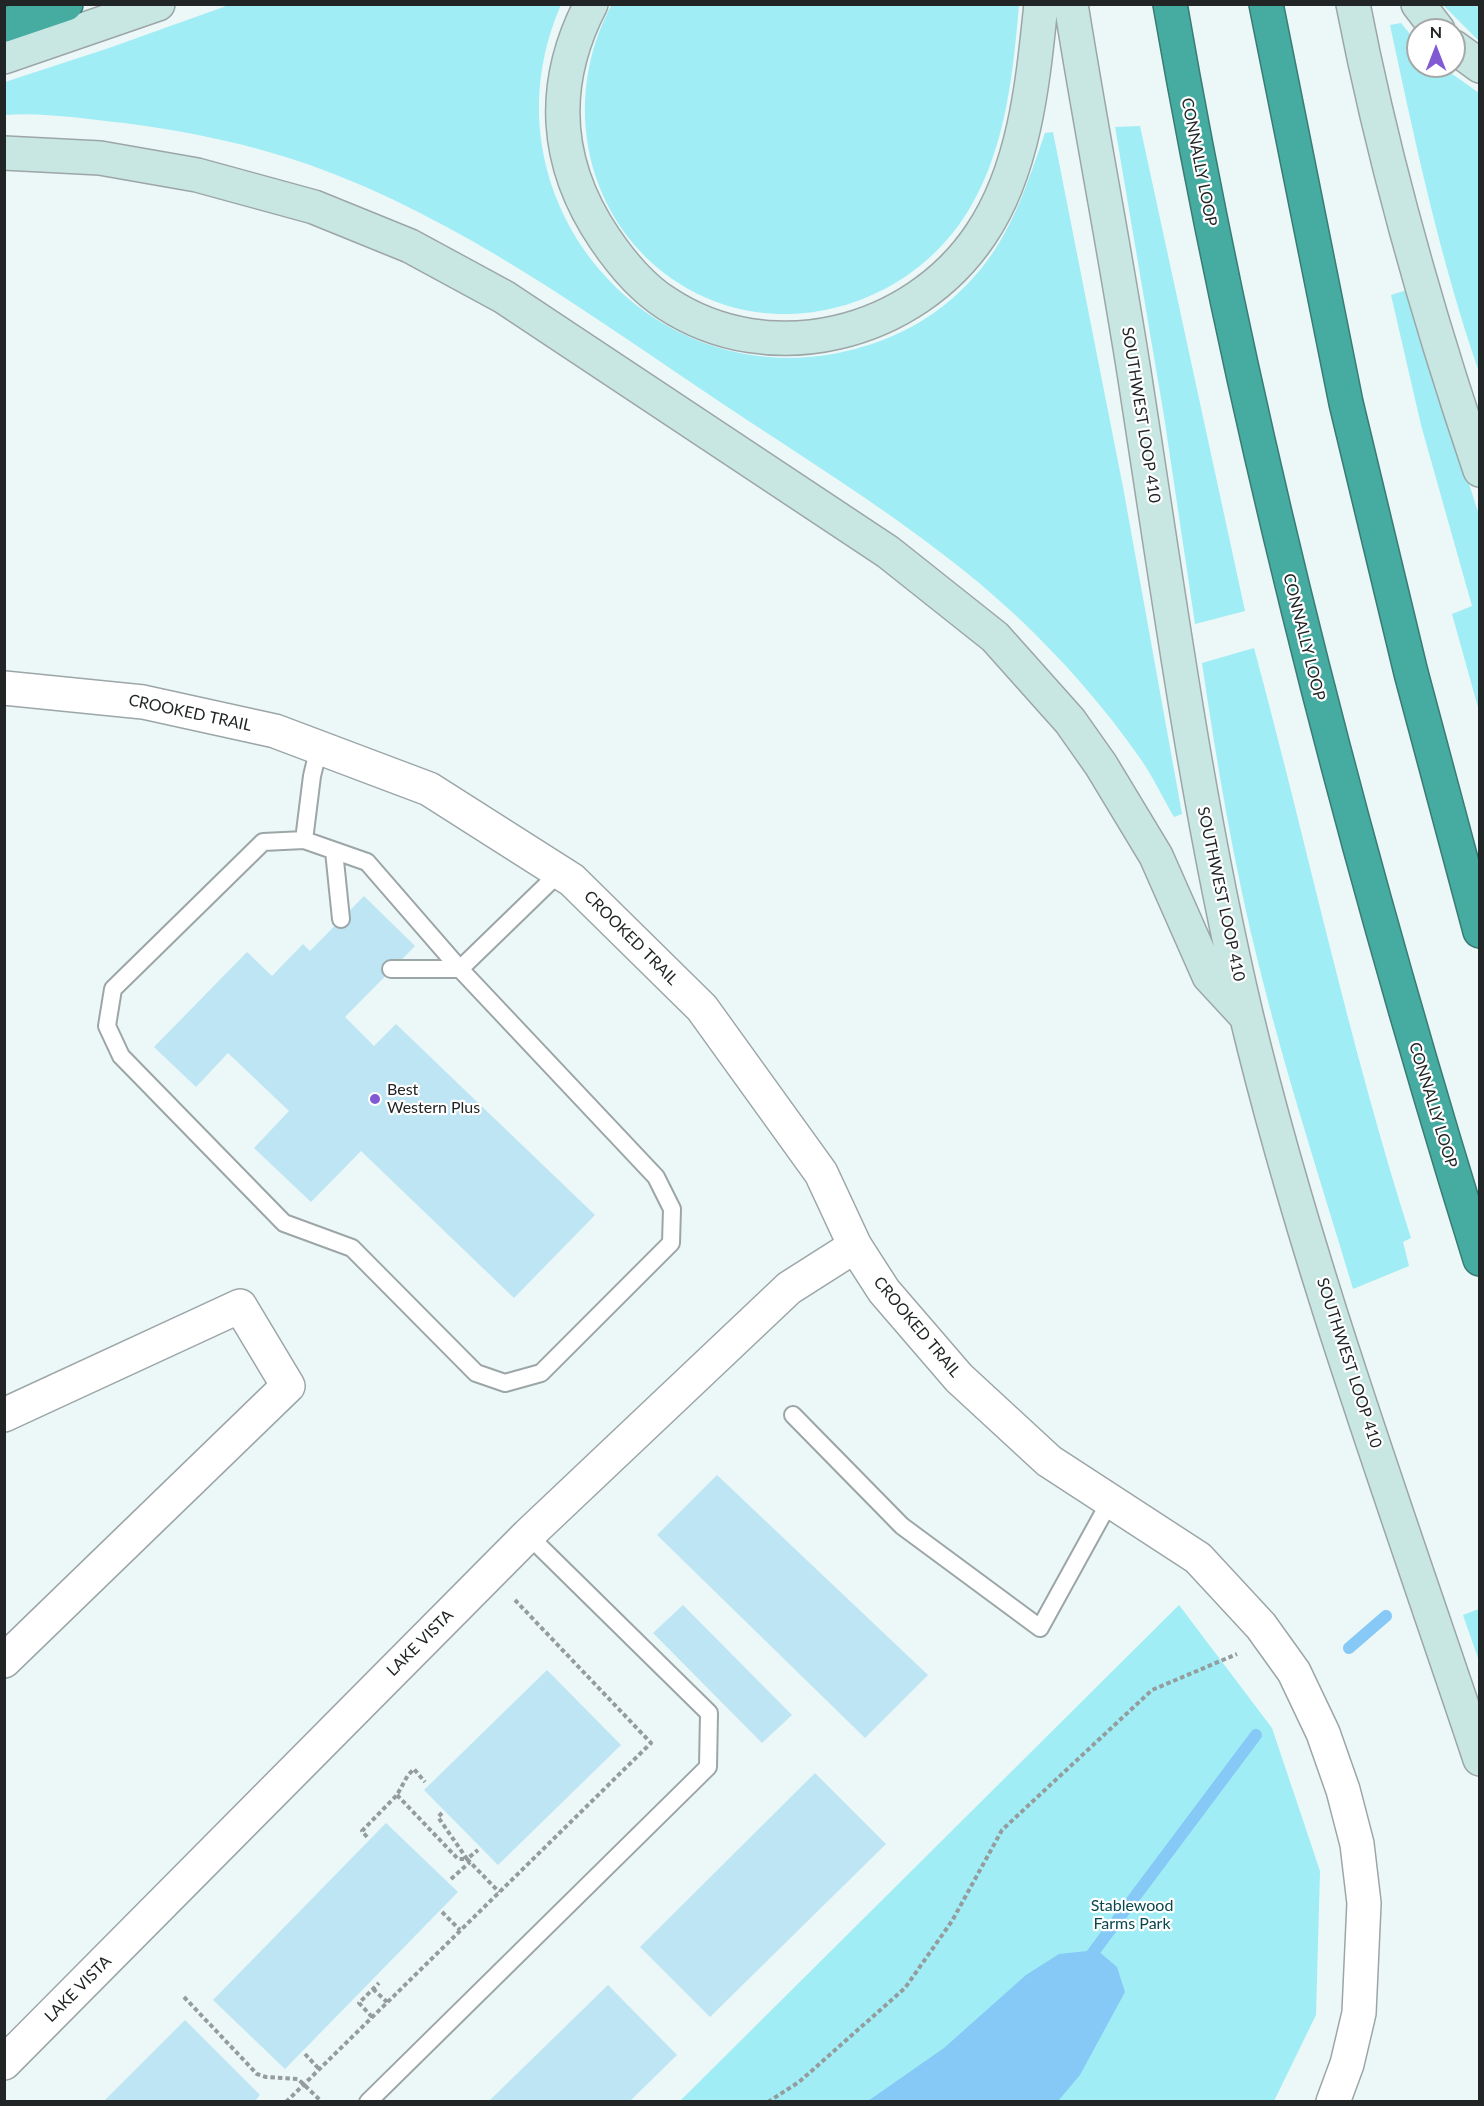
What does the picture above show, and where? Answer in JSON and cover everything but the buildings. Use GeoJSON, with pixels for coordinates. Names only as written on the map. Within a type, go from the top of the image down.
{"type":"FeatureCollection","features":[{"type":"Feature","properties":{"kind":"highway"},"geometry":{"type":"LineString","coordinates":[[4,24],[66,4]]}},
{"type":"Feature","properties":{"kind":"highway","name":"CONNALLY LOOP"},"geometry":{"type":"LineString","coordinates":[[1170,4],[1231,324],[1292,592],[1362,860],[1479,1259]]}},
{"type":"Feature","properties":{"kind":"highway"},"geometry":{"type":"LineString","coordinates":[[1266,4],[1346,404],[1397,616],[1479,931]]}},
{"type":"Feature","properties":{"kind":"main road"},"geometry":{"type":"LineString","coordinates":[[4,57],[158,4]]}},
{"type":"Feature","properties":{"kind":"main road"},"geometry":{"type":"LineString","coordinates":[[591,4],[574,41],[566,69],[563,128],[573,180],[600,232],[641,284],[684,313],[731,331],[806,337],[859,328],[914,302],[943,280],[982,234],[1007,182],[1016,155],[1028,105],[1041,4]]}},
{"type":"Feature","properties":{"kind":"main road","name":"SOUTHWEST LOOP 410"},"geometry":{"type":"LineString","coordinates":[[1071,4],[1129,340],[1204,816],[1247,1017],[1289,1173],[1330,1308],[1479,1759]]}},
{"type":"Feature","properties":{"kind":"main road"},"geometry":{"type":"LineString","coordinates":[[1353,4],[1410,248],[1436,341],[1479,470]]}},
{"type":"Feature","properties":{"kind":"main road"},"geometry":{"type":"LineString","coordinates":[[1418,4],[1429,18]]}},
{"type":"Feature","properties":{"kind":"main road"},"geometry":{"type":"LineString","coordinates":[[1466,56],[1479,66]]}},
{"type":"Feature","properties":{"kind":"main road"},"geometry":{"type":"LineString","coordinates":[[4,153],[118,161],[235,183],[314,207],[410,246],[504,297],[888,552],[995,637],[1070,721],[1101,765],[1156,856],[1209,976],[1247,1017]]}},
{"type":"Feature","properties":{"kind":"street","name":"CROOKED TRAIL"},"geometry":{"type":"LineString","coordinates":[[4,688],[143,702],[275,731],[429,789],[572,880],[702,1008],[820,1173],[855,1246],[884,1291],[959,1378],[1049,1461],[1198,1558],[1231,1591],[1271,1639],[1294,1672],[1323,1733],[1343,1790],[1357,1844],[1364,1903],[1359,2013],[1347,2064],[1333,2102]]}},
{"type":"Feature","properties":{"kind":"street","name":"LAKE VISTA"},"geometry":{"type":"LineString","coordinates":[[4,2063],[528,1535],[789,1288],[855,1246]]}},
{"type":"Feature","properties":{"kind":"street"},"geometry":{"type":"LineString","coordinates":[[4,1415],[240,1306],[288,1386],[4,1661]]}},
{"type":"Feature","properties":{"kind":"lane"},"geometry":{"type":"LineString","coordinates":[[304,840],[312,776],[319,747]]}},
{"type":"Feature","properties":{"kind":"lane"},"geometry":{"type":"LineString","coordinates":[[304,840],[367,862],[460,969],[656,1177],[672,1209],[670,1243],[541,1373],[505,1383],[476,1373],[352,1248],[284,1223],[121,1056],[107,1026],[112,989],[263,842],[304,840]]}},
{"type":"Feature","properties":{"kind":"lane"},"geometry":{"type":"LineString","coordinates":[[334,850],[341,919]]}},
{"type":"Feature","properties":{"kind":"lane"},"geometry":{"type":"LineString","coordinates":[[391,969],[460,969],[560,872]]}},
{"type":"Feature","properties":{"kind":"lane"},"geometry":{"type":"LineString","coordinates":[[793,1415],[902,1527],[1040,1628],[1110,1501]]}},
{"type":"Feature","properties":{"kind":"lane"},"geometry":{"type":"LineString","coordinates":[[368,2102],[708,1767],[709,1713],[528,1535]]}},
{"type":"Feature","properties":{"kind":"path"},"geometry":{"type":"LineString","coordinates":[[286,2102],[651,1743],[514,1599]]}},
{"type":"Feature","properties":{"kind":"path"},"geometry":{"type":"LineString","coordinates":[[768,2102],[799,2082],[905,1988],[952,1921],[1002,1830],[1052,1787],[1128,1710],[1152,1690],[1271,1639]]}},
{"type":"Feature","properties":{"kind":"path"},"geometry":{"type":"LineString","coordinates":[[367,1837],[362,1831],[397,1795],[414,1769],[425,1782]]}},
{"type":"Feature","properties":{"kind":"path"},"geometry":{"type":"LineString","coordinates":[[397,1795],[458,1858],[469,1861]]}},
{"type":"Feature","properties":{"kind":"path"},"geometry":{"type":"LineString","coordinates":[[442,1813],[438,1817],[469,1861],[499,1892]]}},
{"type":"Feature","properties":{"kind":"path"},"geometry":{"type":"LineString","coordinates":[[452,1879],[478,1850]]}},
{"type":"Feature","properties":{"kind":"path"},"geometry":{"type":"LineString","coordinates":[[442,1912],[460,1930]]}},
{"type":"Feature","properties":{"kind":"path"},"geometry":{"type":"LineString","coordinates":[[372,2017],[360,2003],[379,1983]]}},
{"type":"Feature","properties":{"kind":"path"},"geometry":{"type":"LineString","coordinates":[[373,1989],[387,2002]]}},
{"type":"Feature","properties":{"kind":"path"},"geometry":{"type":"LineString","coordinates":[[184,1997],[257,2074],[266,2077],[294,2078],[304,2084],[322,2102]]}},
{"type":"Feature","properties":{"kind":"path"},"geometry":{"type":"LineString","coordinates":[[305,2054],[319,2069]]}},
{"type":"Feature","properties":{"kind":"green space"},"geometry":{"type":"Polygon","coordinates":[[[612,4],[1019,5],[1006,109],[992,159],[971,206],[946,241],[916,269],[880,291],[842,306],[801,313],[760,312],[719,303],[680,284],[648,259],[622,229],[603,195],[590,158],[585,119],[587,80],[596,41],[612,4]]]}},
{"type":"Feature","properties":{"kind":"green space"},"geometry":{"type":"Polygon","coordinates":[[[229,5],[561,5],[541,77],[542,148],[563,213],[600,270],[650,315],[711,345],[780,358],[855,349],[872,344],[920,322],[948,302],[973,278],[998,245],[1008,228],[1032,171],[1045,133],[1053,132],[1123,487],[1182,814],[1174,817],[1142,761],[1079,680],[1031,630],[953,562],[838,480],[572,303],[471,240],[365,187],[310,165],[264,151],[195,134],[148,126],[50,115],[5,115],[5,82],[229,5]]]}},
{"type":"Feature","properties":{"kind":"green space"},"geometry":{"type":"Polygon","coordinates":[[[1443,5],[1479,5],[1479,41],[1466,28],[1466,18],[1456,18],[1443,5]]]}},
{"type":"Feature","properties":{"kind":"green space"},"geometry":{"type":"Polygon","coordinates":[[[1401,23],[1406,29],[1406,78],[1458,78],[1479,93],[1479,372],[1440,243],[1390,25],[1401,23]]]}},
{"type":"Feature","properties":{"kind":"green space"},"geometry":{"type":"Polygon","coordinates":[[[1140,126],[1245,611],[1195,624],[1164,416],[1115,127],[1140,126]]]}},
{"type":"Feature","properties":{"kind":"green space"},"geometry":{"type":"Polygon","coordinates":[[[1407,290],[1479,515],[1479,711],[1452,614],[1472,606],[1421,425],[1391,295],[1407,290]]]}},
{"type":"Feature","properties":{"kind":"green space"},"geometry":{"type":"Polygon","coordinates":[[[1254,648],[1348,1018],[1411,1238],[1403,1242],[1409,1266],[1353,1289],[1292,1088],[1259,966],[1234,853],[1202,663],[1254,648]]]}},
{"type":"Feature","properties":{"kind":"green space","name":"Stablewood Farms Park"},"geometry":{"type":"Polygon","coordinates":[[[1179,1605],[1272,1728],[1320,1871],[1316,2015],[1274,2101],[679,2102],[1179,1605]]]}},
{"type":"Feature","properties":{"kind":"green space"},"geometry":{"type":"Polygon","coordinates":[[[1480,1609],[1479,1661],[1463,1615],[1480,1609]]]}},
{"type":"Feature","properties":{"kind":"shaded area"},"geometry":{"type":"Polygon","coordinates":[[[1097,1950],[1117,1967],[1125,1992],[1080,2075],[1058,2101],[868,2101],[944,2048],[1026,1975],[1059,1954],[1097,1950]]]}},
{"type":"Feature","properties":{"kind":"waterway"},"geometry":{"type":"LineString","coordinates":[[1349,1648],[1386,1616]]}},
{"type":"Feature","properties":{"kind":"waterway"},"geometry":{"type":"LineString","coordinates":[[1086,1962],[1256,1735]]}},
{"type":"Feature","properties":{"kind":"place","name":"Best Western Plus"},"geometry":{"type":"Point","coordinates":[375,1099]}}]}
